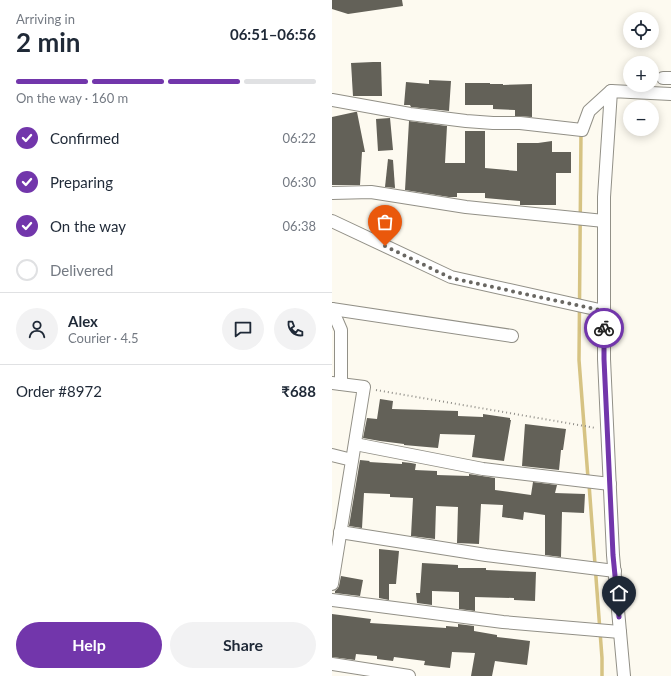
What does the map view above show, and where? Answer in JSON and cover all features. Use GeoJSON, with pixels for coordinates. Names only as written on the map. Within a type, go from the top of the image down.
{"type":"FeatureCollection","features":[{"type":"Feature","properties":{"kind":"street"},"geometry":{"type":"LineString","coordinates":[[332,100],[410,114],[450,119],[493,123],[520,123],[582,130],[589,111],[611,91],[671,94]]}},
{"type":"Feature","properties":{"kind":"street"},"geometry":{"type":"LineString","coordinates":[[611,91],[604,197],[604,359],[613,555],[624,676]]}},
{"type":"Feature","properties":{"kind":"street"},"geometry":{"type":"LineString","coordinates":[[332,193],[371,192],[466,207],[604,221]]}},
{"type":"Feature","properties":{"kind":"street"},"geometry":{"type":"LineString","coordinates":[[332,221],[451,278],[604,311]]}},
{"type":"Feature","properties":{"kind":"street"},"geometry":{"type":"LineString","coordinates":[[332,309],[512,336]]}},
{"type":"Feature","properties":{"kind":"street"},"geometry":{"type":"LineString","coordinates":[[332,309],[341,330],[336,384],[364,388],[332,584]]}},
{"type":"Feature","properties":{"kind":"street"},"geometry":{"type":"LineString","coordinates":[[355,444],[483,469],[610,484]]}},
{"type":"Feature","properties":{"kind":"street"},"geometry":{"type":"LineString","coordinates":[[332,455],[352,460]]}},
{"type":"Feature","properties":{"kind":"street"},"geometry":{"type":"LineString","coordinates":[[340,532],[486,555],[615,571]]}},
{"type":"Feature","properties":{"kind":"street"},"geometry":{"type":"LineString","coordinates":[[332,600],[503,622],[620,632]]}},
{"type":"Feature","properties":{"kind":"street"},"geometry":{"type":"LineString","coordinates":[[332,664],[409,676]]}},
{"type":"Feature","properties":{"kind":"path"},"geometry":{"type":"LineString","coordinates":[[364,388],[607,430]]}},
{"type":"Feature","properties":{"kind":"building"},"geometry":{"type":"Polygon","coordinates":[[[332,0],[402,0],[403,6],[348,14],[332,9],[332,0]]]}},
{"type":"Feature","properties":{"kind":"building"},"geometry":{"type":"Polygon","coordinates":[[[381,62],[382,96],[353,96],[351,63],[381,62]]]}},
{"type":"Feature","properties":{"kind":"building"},"geometry":{"type":"Polygon","coordinates":[[[429,80],[451,81],[449,111],[404,105],[406,82],[429,84],[429,80]]]}},
{"type":"Feature","properties":{"kind":"building"},"geometry":{"type":"Polygon","coordinates":[[[465,83],[490,83],[503,85],[532,84],[532,117],[515,116],[515,110],[493,109],[493,105],[465,105],[465,83]]]}},
{"type":"Feature","properties":{"kind":"building"},"geometry":{"type":"Polygon","coordinates":[[[357,112],[365,152],[362,152],[360,185],[332,185],[332,117],[357,112]]]}},
{"type":"Feature","properties":{"kind":"building"},"geometry":{"type":"Polygon","coordinates":[[[390,118],[393,150],[378,151],[376,119],[390,118]]]}},
{"type":"Feature","properties":{"kind":"building"},"geometry":{"type":"Polygon","coordinates":[[[409,121],[447,126],[445,163],[465,163],[465,131],[485,131],[485,168],[517,171],[517,143],[552,141],[552,152],[571,152],[571,173],[556,173],[556,205],[520,205],[520,201],[485,198],[485,193],[457,193],[457,197],[449,197],[405,190],[409,121]]]}},
{"type":"Feature","properties":{"kind":"building"},"geometry":{"type":"Polygon","coordinates":[[[388,159],[393,160],[395,188],[385,187],[388,159]]]}},
{"type":"Feature","properties":{"kind":"building"},"geometry":{"type":"Polygon","coordinates":[[[380,399],[393,401],[392,409],[458,411],[458,416],[483,417],[483,414],[510,418],[511,420],[504,461],[472,457],[475,435],[440,434],[438,448],[404,445],[363,438],[367,418],[377,419],[380,399]]]}},
{"type":"Feature","properties":{"kind":"building"},"geometry":{"type":"Polygon","coordinates":[[[525,424],[566,429],[563,450],[561,450],[559,470],[522,466],[525,424]]]}},
{"type":"Feature","properties":{"kind":"building"},"geometry":{"type":"Polygon","coordinates":[[[360,460],[402,464],[402,462],[411,463],[416,464],[415,470],[437,471],[437,475],[469,476],[469,474],[495,478],[495,490],[531,495],[533,482],[557,485],[555,493],[585,494],[584,513],[562,512],[561,557],[545,555],[545,515],[524,512],[523,520],[502,517],[503,505],[481,504],[479,544],[457,543],[458,507],[436,506],[435,539],[411,536],[413,498],[390,497],[390,494],[364,493],[362,528],[349,526],[360,460]]]}},
{"type":"Feature","properties":{"kind":"building"},"geometry":{"type":"Polygon","coordinates":[[[379,549],[399,551],[396,584],[389,584],[389,600],[379,598],[379,549]]]}},
{"type":"Feature","properties":{"kind":"building"},"geometry":{"type":"Polygon","coordinates":[[[422,563],[458,565],[458,568],[486,568],[486,570],[536,572],[535,601],[514,600],[514,598],[475,597],[475,611],[459,609],[459,592],[432,591],[432,605],[417,603],[416,593],[420,593],[422,563]]]}},
{"type":"Feature","properties":{"kind":"building"},"geometry":{"type":"Polygon","coordinates":[[[341,576],[363,580],[360,596],[335,593],[339,586],[341,576]]]}},
{"type":"Feature","properties":{"kind":"building"},"geometry":{"type":"Polygon","coordinates":[[[332,614],[371,619],[370,623],[446,628],[446,626],[458,627],[458,624],[474,626],[474,631],[497,635],[497,637],[530,641],[527,665],[495,661],[492,676],[471,676],[475,653],[452,652],[450,668],[424,665],[425,661],[394,657],[393,661],[377,659],[377,656],[356,654],[355,660],[332,657],[332,614]]]}},
{"type":"Feature","properties":{"kind":"waterway"},"geometry":{"type":"LineString","coordinates":[[581,133],[579,360],[588,478]]}},
{"type":"Feature","properties":{"kind":"waterway"},"geometry":{"type":"LineString","coordinates":[[589,484],[602,658],[602,676]]}},
{"type":"Feature","properties":{"kind":"way so far"},"geometry":{"type":"LineString","coordinates":[[385,246],[451,278],[604,311],[604,328]]}},
{"type":"Feature","properties":{"kind":"route"},"geometry":{"type":"LineString","coordinates":[[604,328],[604,359],[613,555],[619,617]]}}]}
